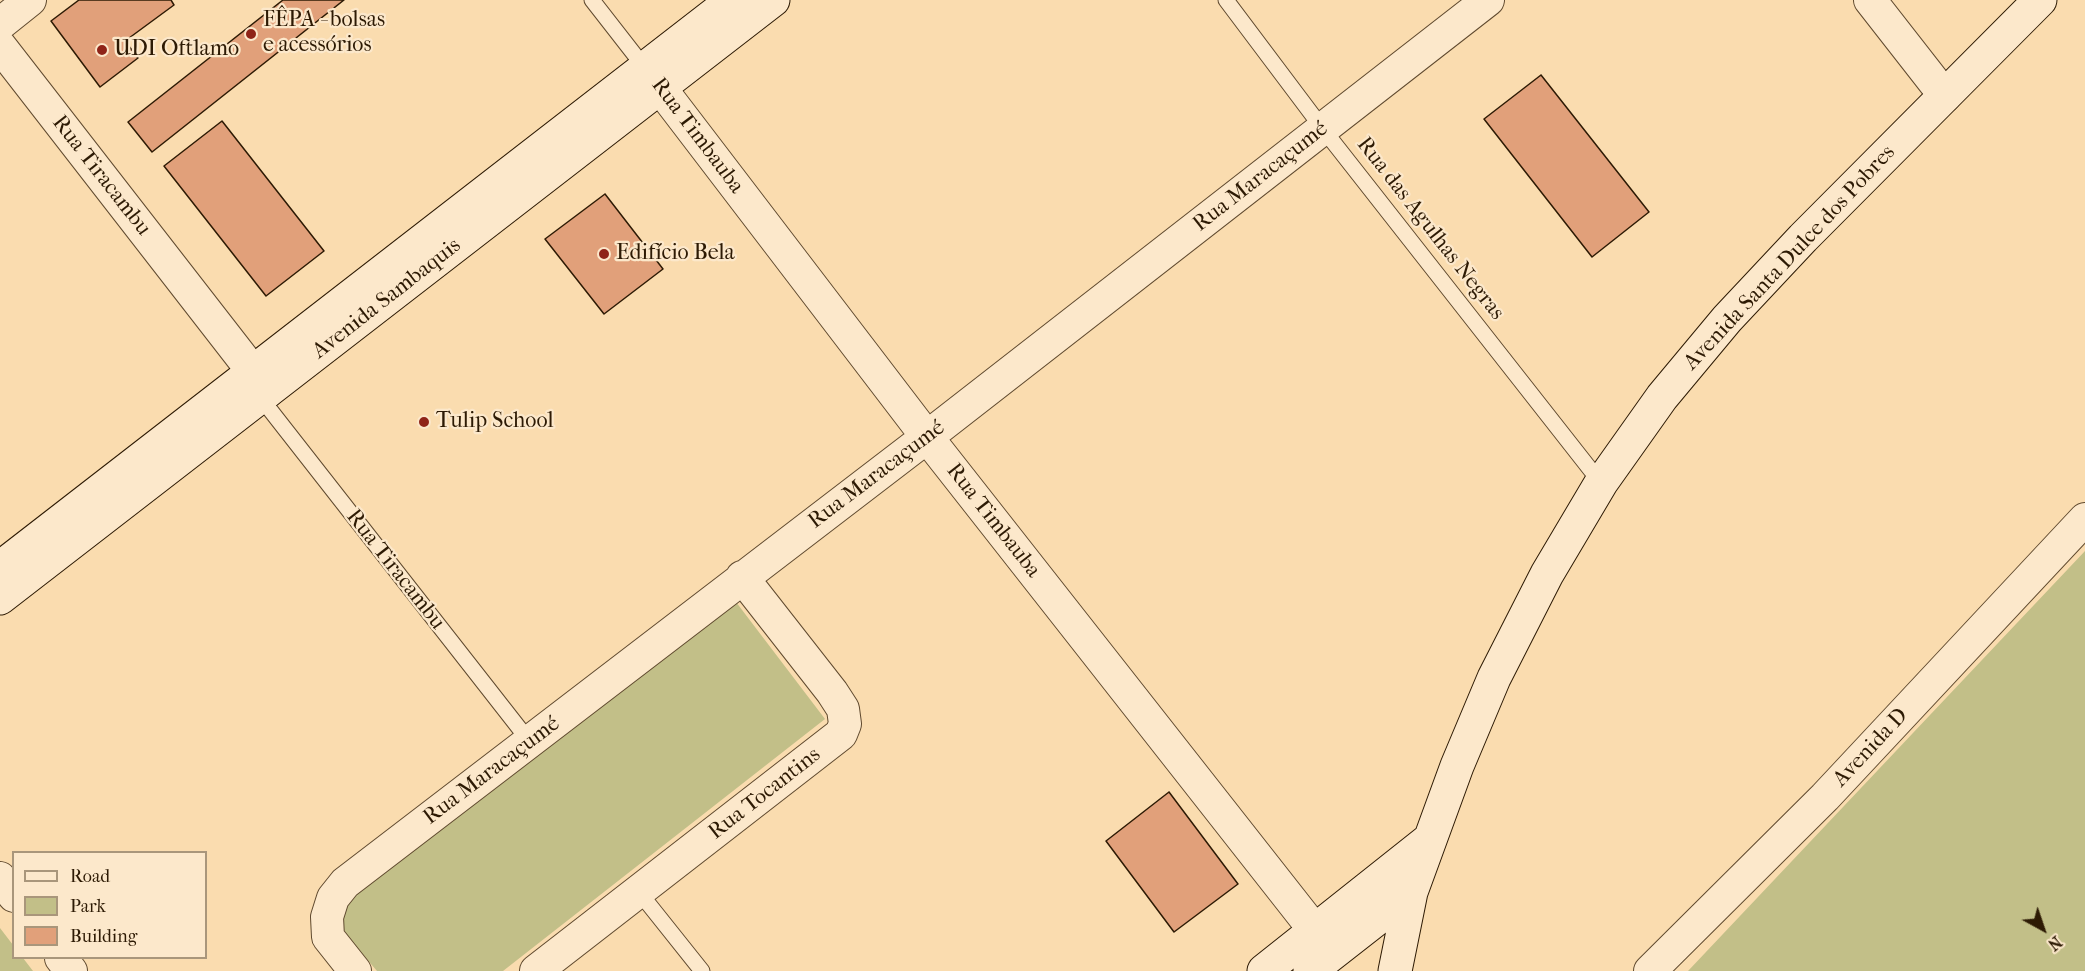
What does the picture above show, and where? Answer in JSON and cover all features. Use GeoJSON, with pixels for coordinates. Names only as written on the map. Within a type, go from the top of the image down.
{"type":"FeatureCollection","features":[{"type":"Feature","properties":{"kind":"main road","name":"Avenida Sambaquis"},"geometry":{"type":"LineString","coordinates":[[652,78],[733,0]]}},
{"type":"Feature","properties":{"kind":"main road","name":"Avenida Sambaquis"},"geometry":{"type":"LineString","coordinates":[[0,598],[260,387],[652,78],[773,0]]}},
{"type":"Feature","properties":{"kind":"main road","name":"Avenida Santa Dulce dos Pobres"},"geometry":{"type":"LineString","coordinates":[[1395,971],[1411,892],[1429,840],[1494,678],[1547,574],[1601,483],[1662,398],[1727,319],[1803,238],[2040,0]]}},
{"type":"Feature","properties":{"kind":"main road","name":"Avenida Sambaquis"},"geometry":{"type":"LineString","coordinates":[[0,568],[260,387]]}},
{"type":"Feature","properties":{"kind":"main road"},"geometry":{"type":"LineString","coordinates":[[1320,952],[1429,840]]}},
{"type":"Feature","properties":{"kind":"main road"},"geometry":{"type":"LineString","coordinates":[[1264,971],[1320,952],[1411,892]]}},
{"type":"Feature","properties":{"kind":"street"},"geometry":{"type":"LineString","coordinates":[[0,24],[30,0]]}},
{"type":"Feature","properties":{"kind":"street","name":"Rua Maracaçumé"},"geometry":{"type":"LineString","coordinates":[[355,971],[328,937],[327,917],[333,898],[345,883],[927,437],[1488,0]]}},
{"type":"Feature","properties":{"kind":"street"},"geometry":{"type":"LineString","coordinates":[[1870,0],[1945,96]]}},
{"type":"Feature","properties":{"kind":"street","name":"Rua Tiracambu"},"geometry":{"type":"LineString","coordinates":[[0,46],[260,387]]}},
{"type":"Feature","properties":{"kind":"street","name":"Rua Timbauba"},"geometry":{"type":"LineString","coordinates":[[652,78],[1320,952]]}},
{"type":"Feature","properties":{"kind":"street","name":"Avenida D"},"geometry":{"type":"LineString","coordinates":[[1650,971],[1825,797],[2085,519]]}},
{"type":"Feature","properties":{"kind":"street","name":"Rua Tocantins"},"geometry":{"type":"LineString","coordinates":[[536,971],[841,734],[845,724],[843,710],[832,692],[742,577]]}},
{"type":"Feature","properties":{"kind":"street"},"geometry":{"type":"LineString","coordinates":[[0,878],[12,893]]}},
{"type":"Feature","properties":{"kind":"lane","name":"Rua Timbauba"},"geometry":{"type":"LineString","coordinates":[[592,0],[652,78]]}},
{"type":"Feature","properties":{"kind":"lane","name":"Rua das Agulhas Negras"},"geometry":{"type":"LineString","coordinates":[[1226,0],[1323,129],[1601,483]]}},
{"type":"Feature","properties":{"kind":"lane","name":"Rua Tiracambu"},"geometry":{"type":"LineString","coordinates":[[260,387],[530,742]]}},
{"type":"Feature","properties":{"kind":"lane"},"geometry":{"type":"LineString","coordinates":[[639,892],[702,971]]}},
{"type":"Feature","properties":{"kind":"green space"},"geometry":{"type":"Polygon","coordinates":[[[2085,551],[2085,971],[1688,971],[2085,551]]]}},
{"type":"Feature","properties":{"kind":"green space"},"geometry":{"type":"Polygon","coordinates":[[[736,602],[825,719],[503,971],[377,971],[341,929],[343,914],[353,893],[736,602]]]}},
{"type":"Feature","properties":{"kind":"green space"},"geometry":{"type":"Polygon","coordinates":[[[0,928],[12,944],[12,959],[24,959],[33,971],[0,971],[0,928]]]}},
{"type":"Feature","properties":{"kind":"building","name":"UDI Oftlamo"},"geometry":{"type":"Polygon","coordinates":[[[79,0],[171,0],[174,5],[125,41],[138,58],[100,87],[51,21],[79,0]]]}},
{"type":"Feature","properties":{"kind":"building"},"geometry":{"type":"Polygon","coordinates":[[[283,0],[344,0],[152,152],[128,122],[283,0]]]}},
{"type":"Feature","properties":{"kind":"building"},"geometry":{"type":"Polygon","coordinates":[[[1541,75],[1649,212],[1592,257],[1484,119],[1541,75]]]}},
{"type":"Feature","properties":{"kind":"building"},"geometry":{"type":"Polygon","coordinates":[[[222,121],[324,251],[266,296],[164,166],[222,121]]]}},
{"type":"Feature","properties":{"kind":"building","name":"Edifício Bela"},"geometry":{"type":"Polygon","coordinates":[[[605,194],[663,269],[604,314],[545,239],[605,194]]]}},
{"type":"Feature","properties":{"kind":"building"},"geometry":{"type":"Polygon","coordinates":[[[1169,792],[1238,884],[1174,932],[1106,841],[1169,792]]]}},
{"type":"Feature","properties":{"kind":"place","name":"FÊPA - bolsas e acessórios"},"geometry":{"type":"Point","coordinates":[251,34]}},
{"type":"Feature","properties":{"kind":"place","name":"UDI Oftlamo"},"geometry":{"type":"Point","coordinates":[102,50]}},
{"type":"Feature","properties":{"kind":"place","name":"Edifício Bela"},"geometry":{"type":"Point","coordinates":[604,254]}},
{"type":"Feature","properties":{"kind":"place","name":"Tulip School"},"geometry":{"type":"Point","coordinates":[424,422]}}]}
